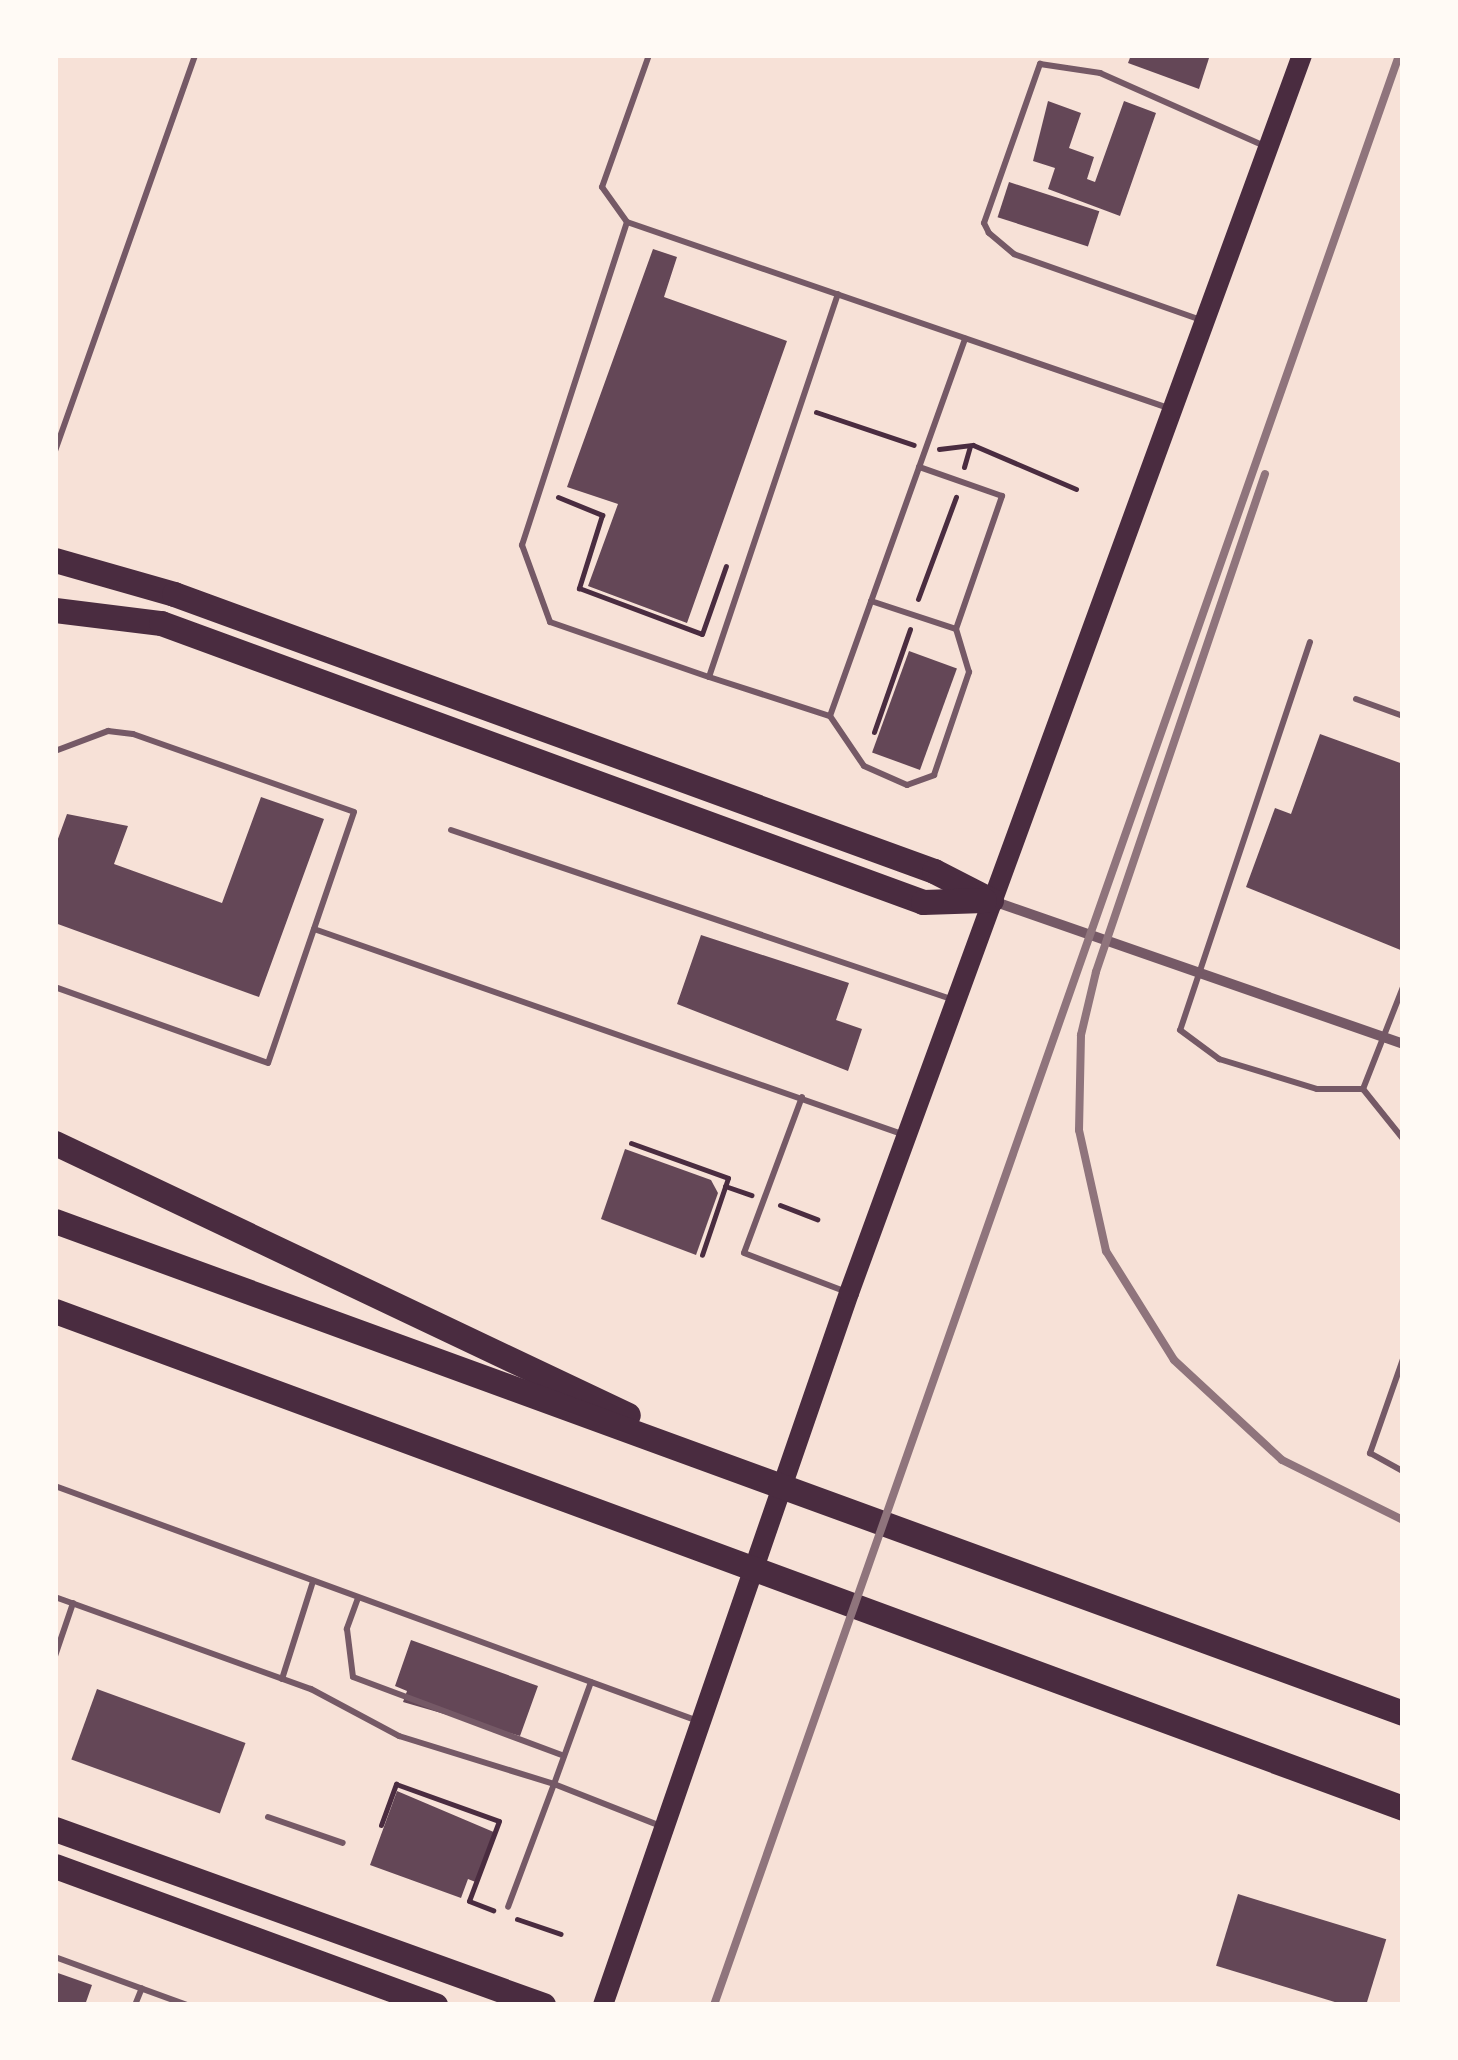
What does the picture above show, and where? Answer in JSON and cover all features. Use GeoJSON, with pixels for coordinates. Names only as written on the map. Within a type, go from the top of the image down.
{"type":"FeatureCollection","features":[{"type":"Feature","properties":{"kind":"highway"},"geometry":{"type":"LineString","coordinates":[[55,560],[174,594],[990,900]]}},
{"type":"Feature","properties":{"kind":"highway"},"geometry":{"type":"LineString","coordinates":[[55,610],[162,623],[922,902],[990,900]]}},
{"type":"Feature","properties":{"kind":"highway"},"geometry":{"type":"LineString","coordinates":[[55,1143],[572,1382],[685,1447]]}},
{"type":"Feature","properties":{"kind":"highway"},"geometry":{"type":"LineString","coordinates":[[55,1221],[685,1447],[1403,1713]]}},
{"type":"Feature","properties":{"kind":"highway"},"geometry":{"type":"LineString","coordinates":[[55,1312],[1403,1808]]}},
{"type":"Feature","properties":{"kind":"highway"},"geometry":{"type":"LineString","coordinates":[[55,1829],[543,2005]]}},
{"type":"Feature","properties":{"kind":"highway"},"geometry":{"type":"LineString","coordinates":[[55,1866],[435,2005]]}},
{"type":"Feature","properties":{"kind":"main road"},"geometry":{"type":"LineString","coordinates":[[603,2005],[990,900],[1302,55]]}},
{"type":"Feature","properties":{"kind":"street"},"geometry":{"type":"LineString","coordinates":[[990,900],[1403,1044]]}},
{"type":"Feature","properties":{"kind":"lane"},"geometry":{"type":"LineString","coordinates":[[55,450],[195,55]]}},
{"type":"Feature","properties":{"kind":"lane"},"geometry":{"type":"LineString","coordinates":[[649,55],[602,187],[627,222],[1169,408]]}},
{"type":"Feature","properties":{"kind":"lane"},"geometry":{"type":"LineString","coordinates":[[1201,320],[1014,254],[989,233],[984,223],[1040,64],[1100,73],[1266,147]]}},
{"type":"Feature","properties":{"kind":"lane"},"geometry":{"type":"LineString","coordinates":[[627,222],[522,545],[550,622],[830,716],[864,766],[907,785],[934,775],[969,672],[956,628],[1002,496],[919,466]]}},
{"type":"Feature","properties":{"kind":"lane"},"geometry":{"type":"LineString","coordinates":[[709,676],[838,294]]}},
{"type":"Feature","properties":{"kind":"lane"},"geometry":{"type":"LineString","coordinates":[[830,716],[965,338]]}},
{"type":"Feature","properties":{"kind":"lane"},"geometry":{"type":"LineString","coordinates":[[870,601],[956,628]]}},
{"type":"Feature","properties":{"kind":"lane"},"geometry":{"type":"LineString","coordinates":[[1310,642],[1196,970],[1180,1030],[1198,1048],[1318,1089],[1363,1089]]}},
{"type":"Feature","properties":{"kind":"lane"},"geometry":{"type":"LineString","coordinates":[[1356,698],[1403,716]]}},
{"type":"Feature","properties":{"kind":"lane"},"geometry":{"type":"LineString","coordinates":[[55,751],[108,731],[133,734],[354,812],[268,1063],[55,988]]}},
{"type":"Feature","properties":{"kind":"lane"},"geometry":{"type":"LineString","coordinates":[[452,830],[955,1000]]}},
{"type":"Feature","properties":{"kind":"lane"},"geometry":{"type":"LineString","coordinates":[[314,929],[906,1136]]}},
{"type":"Feature","properties":{"kind":"lane"},"geometry":{"type":"LineString","coordinates":[[1363,1089],[1403,987]]}},
{"type":"Feature","properties":{"kind":"lane"},"geometry":{"type":"LineString","coordinates":[[1363,1089],[1403,1139]]}},
{"type":"Feature","properties":{"kind":"lane"},"geometry":{"type":"LineString","coordinates":[[802,1097],[744,1253],[850,1294]]}},
{"type":"Feature","properties":{"kind":"lane"},"geometry":{"type":"LineString","coordinates":[[1403,1359],[1370,1452],[1403,1471]]}},
{"type":"Feature","properties":{"kind":"lane"},"geometry":{"type":"LineString","coordinates":[[55,1486],[700,1722]]}},
{"type":"Feature","properties":{"kind":"lane"},"geometry":{"type":"LineString","coordinates":[[282,1679],[313,1581]]}},
{"type":"Feature","properties":{"kind":"lane"},"geometry":{"type":"LineString","coordinates":[[55,1597],[282,1679],[399,1736],[554,1784],[664,1827]]}},
{"type":"Feature","properties":{"kind":"lane"},"geometry":{"type":"LineString","coordinates":[[358,1598],[347,1629],[353,1677],[564,1756]]}},
{"type":"Feature","properties":{"kind":"lane"},"geometry":{"type":"LineString","coordinates":[[55,1656],[74,1603]]}},
{"type":"Feature","properties":{"kind":"lane"},"geometry":{"type":"LineString","coordinates":[[508,1908],[590,1682]]}},
{"type":"Feature","properties":{"kind":"lane"},"geometry":{"type":"LineString","coordinates":[[268,1816],[342,1843]]}},
{"type":"Feature","properties":{"kind":"lane"},"geometry":{"type":"LineString","coordinates":[[55,1956],[187,2005]]}},
{"type":"Feature","properties":{"kind":"lane"},"geometry":{"type":"LineString","coordinates":[[136,2005],[142,1988]]}},
{"type":"Feature","properties":{"kind":"path"},"geometry":{"type":"LineString","coordinates":[[874,732],[970,446]]}},
{"type":"Feature","properties":{"kind":"path"},"geometry":{"type":"LineString","coordinates":[[558,497],[602,515],[579,588],[702,634],[734,545]]}},
{"type":"Feature","properties":{"kind":"path"},"geometry":{"type":"LineString","coordinates":[[632,1143],[728,1178],[702,1255]]}},
{"type":"Feature","properties":{"kind":"path"},"geometry":{"type":"LineString","coordinates":[[381,1825],[396,1784],[499,1821],[469,1902],[561,1934]]}},
{"type":"Feature","properties":{"kind":"building"},"geometry":{"type":"Polygon","coordinates":[[[1131,55],[1210,55],[1199,89],[1128,63],[1131,55]]]}},
{"type":"Feature","properties":{"kind":"building"},"geometry":{"type":"Polygon","coordinates":[[[1048,101],[1081,113],[1069,148],[1094,157],[1087,179],[1095,182],[1124,101],[1156,113],[1120,216],[1048,189],[1055,168],[1033,161],[1048,101]]]}},
{"type":"Feature","properties":{"kind":"building"},"geometry":{"type":"Polygon","coordinates":[[[1009,182],[1099,211],[1088,247],[998,217],[1009,182]]]}},
{"type":"Feature","properties":{"kind":"building"},"geometry":{"type":"Polygon","coordinates":[[[653,249],[677,257],[664,297],[787,341],[687,623],[588,586],[618,504],[567,487],[653,249]]]}},
{"type":"Feature","properties":{"kind":"building"},"geometry":{"type":"Polygon","coordinates":[[[909,651],[957,668],[920,770],[872,752],[909,651]]]}},
{"type":"Feature","properties":{"kind":"building"},"geometry":{"type":"Polygon","coordinates":[[[1320,734],[1403,764],[1403,951],[1246,887],[1275,808],[1291,814],[1320,734]]]}},
{"type":"Feature","properties":{"kind":"building"},"geometry":{"type":"Polygon","coordinates":[[[261,797],[324,819],[259,997],[55,923],[55,847],[67,814],[128,826],[114,864],[222,903],[261,797]]]}},
{"type":"Feature","properties":{"kind":"building"},"geometry":{"type":"Polygon","coordinates":[[[701,935],[849,983],[836,1020],[862,1029],[848,1071],[677,1004],[701,935]]]}},
{"type":"Feature","properties":{"kind":"building"},"geometry":{"type":"Polygon","coordinates":[[[625,1149],[711,1180],[718,1193],[696,1255],[601,1219],[625,1149]]]}},
{"type":"Feature","properties":{"kind":"building"},"geometry":{"type":"Polygon","coordinates":[[[411,1640],[538,1686],[520,1736],[403,1702],[407,1691],[395,1686],[411,1640]]]}},
{"type":"Feature","properties":{"kind":"building"},"geometry":{"type":"Polygon","coordinates":[[[97,1689],[245,1743],[220,1814],[71,1759],[97,1689]]]}},
{"type":"Feature","properties":{"kind":"building"},"geometry":{"type":"Polygon","coordinates":[[[397,1791],[496,1833],[478,1883],[468,1879],[461,1898],[370,1865],[397,1791]]]}},
{"type":"Feature","properties":{"kind":"building"},"geometry":{"type":"Polygon","coordinates":[[[1238,1894],[1386,1939],[1366,2005],[1345,2005],[1216,1966],[1238,1894]]]}},
{"type":"Feature","properties":{"kind":"building"},"geometry":{"type":"Polygon","coordinates":[[[55,1972],[92,1985],[85,2005],[55,2005],[55,1972]]]}},
{"type":"Feature","properties":{"kind":"railway"},"geometry":{"type":"LineString","coordinates":[[714,2005],[1399,55]]}},
{"type":"Feature","properties":{"kind":"railway"},"geometry":{"type":"LineString","coordinates":[[1265,474],[1096,972],[1081,1035],[1079,1130],[1106,1251],[1174,1360],[1282,1460],[1403,1520]]}}]}
